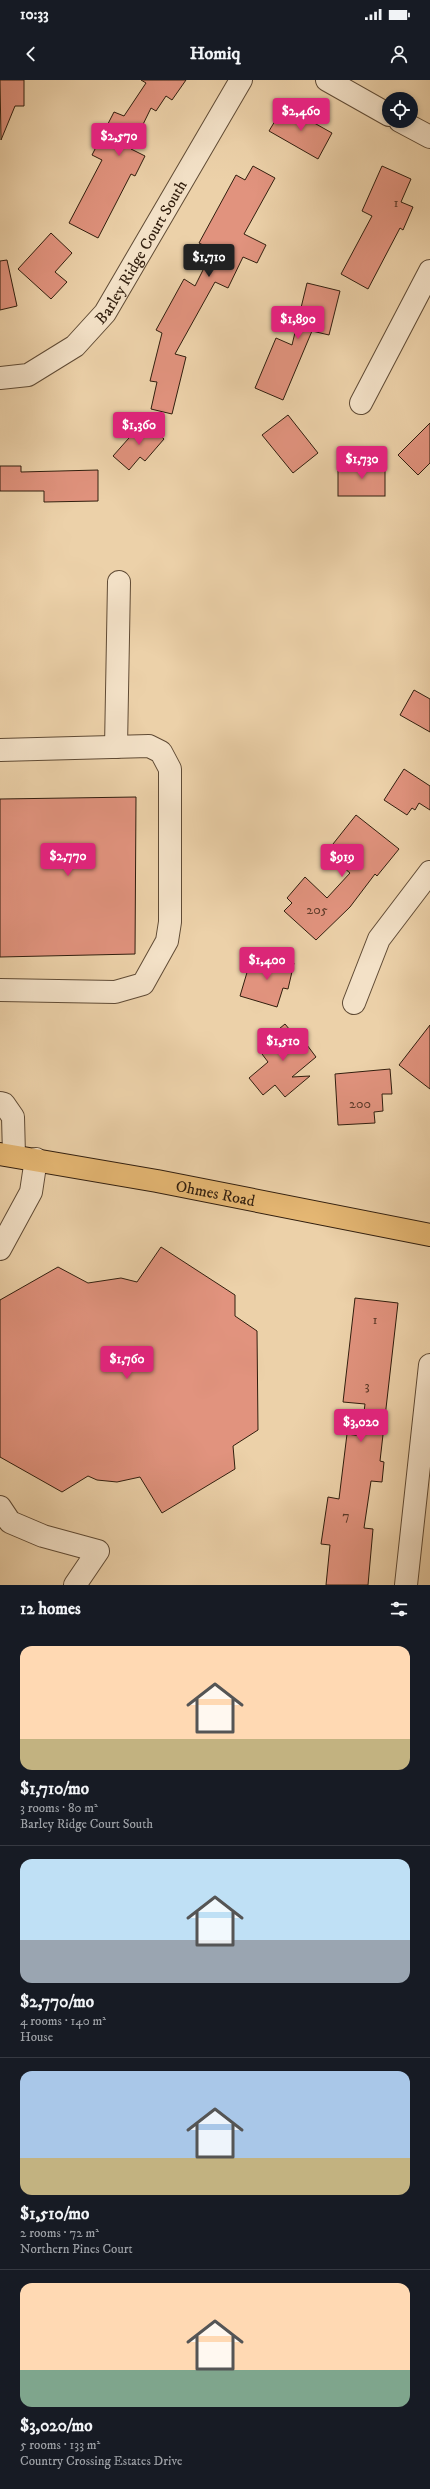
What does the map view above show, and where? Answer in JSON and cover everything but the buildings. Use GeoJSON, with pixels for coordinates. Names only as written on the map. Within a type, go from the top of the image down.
{"type":"FeatureCollection","features":[{"type":"Feature","properties":{"kind":"main road","name":"Ohmes Road"},"geometry":{"type":"LineString","coordinates":[[7,1154],[165,1182],[430,1235]]}},
{"type":"Feature","properties":{"kind":"street","name":"Barley Ridge Court South"},"geometry":{"type":"LineString","coordinates":[[0,378],[28,375],[75,346],[105,313],[241,80]]}},
{"type":"Feature","properties":{"kind":"street"},"geometry":{"type":"LineString","coordinates":[[327,80],[382,111]]}},
{"type":"Feature","properties":{"kind":"street"},"geometry":{"type":"LineString","coordinates":[[413,128],[430,137]]}},
{"type":"Feature","properties":{"kind":"street"},"geometry":{"type":"LineString","coordinates":[[361,403],[430,271]]}},
{"type":"Feature","properties":{"kind":"street"},"geometry":{"type":"LineString","coordinates":[[116,747],[119,582]]}},
{"type":"Feature","properties":{"kind":"street"},"geometry":{"type":"LineString","coordinates":[[0,750],[149,746],[161,752],[170,769],[170,922],[167,941],[155,966],[143,984],[115,992],[0,990]]}},
{"type":"Feature","properties":{"kind":"street"},"geometry":{"type":"LineString","coordinates":[[354,1003],[379,939],[430,872]]}},
{"type":"Feature","properties":{"kind":"street"},"geometry":{"type":"LineString","coordinates":[[0,1103],[4,1104],[13,1117],[7,1154]]}},
{"type":"Feature","properties":{"kind":"street"},"geometry":{"type":"LineString","coordinates":[[0,1249],[31,1192],[36,1159]]}},
{"type":"Feature","properties":{"kind":"street"},"geometry":{"type":"LineString","coordinates":[[406,1585],[430,1365]]}},
{"type":"Feature","properties":{"kind":"street"},"geometry":{"type":"LineString","coordinates":[[0,1507],[10,1522],[43,1536],[98,1551],[74,1585]]}}]}
